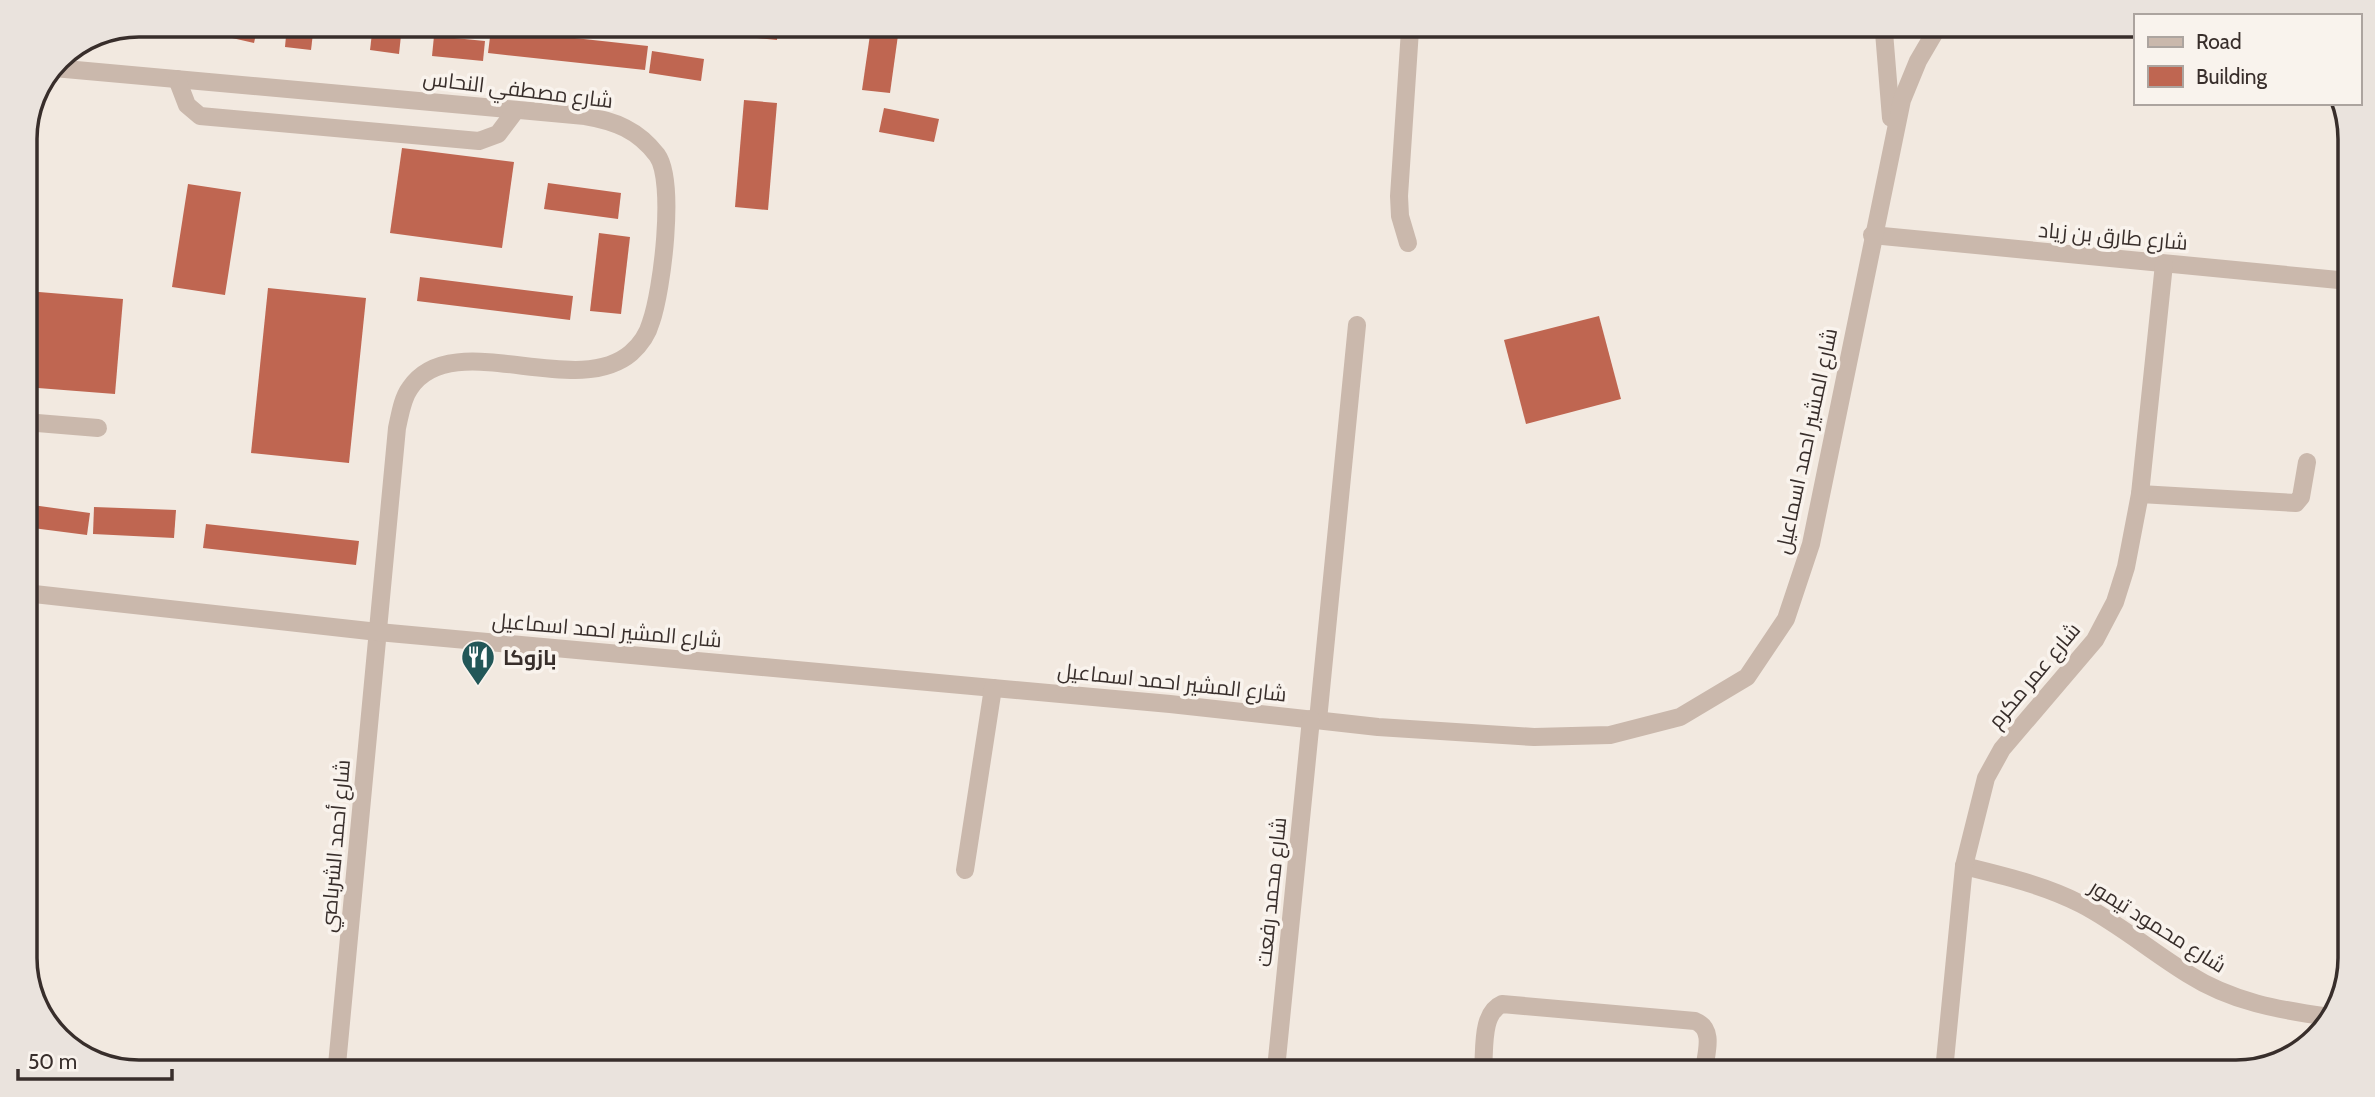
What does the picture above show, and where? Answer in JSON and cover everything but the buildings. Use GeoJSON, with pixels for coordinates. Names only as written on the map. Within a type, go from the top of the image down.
{"type":"FeatureCollection","features":[{"type":"Feature","properties":{"kind":"street"},"geometry":{"type":"LineString","coordinates":[[1408,243],[1400,216],[1399,196],[1410,37]]}},
{"type":"Feature","properties":{"kind":"street","name":"شارع المشير احمد اسماعيل"},"geometry":{"type":"LineString","coordinates":[[1884,37],[1892,142]]}},
{"type":"Feature","properties":{"kind":"street","name":"شارع المشير احمد اسماعيل"},"geometry":{"type":"LineString","coordinates":[[37,594],[378,632],[1314,720],[1534,737],[1610,735],[1680,717],[1746,677],[1786,619],[1811,544],[1872,235],[1902,100],[1918,61],[1932,37]]}},
{"type":"Feature","properties":{"kind":"street","name":"شارع مصطفي النحاس"},"geometry":{"type":"LineString","coordinates":[[65,69],[616,121],[659,157],[666,184],[666,234],[661,281],[651,323],[631,353],[603,367],[587,371],[467,362],[442,366],[425,374],[410,387],[397,428],[378,632]]}},
{"type":"Feature","properties":{"kind":"street"},"geometry":{"type":"LineString","coordinates":[[177,79],[187,105],[200,116],[479,141],[498,134],[516,110]]}},
{"type":"Feature","properties":{"kind":"street","name":"شارع طارق بن زياد"},"geometry":{"type":"LineString","coordinates":[[1872,235],[2338,280]]}},
{"type":"Feature","properties":{"kind":"street","name":"شارع عمر مكرم"},"geometry":{"type":"LineString","coordinates":[[1945,1060],[1964,866],[1986,778],[2019,729],[2077,666],[2095,640],[2115,602],[2126,566],[2140,494],[2164,264]]}},
{"type":"Feature","properties":{"kind":"street","name":"شارع محمد رفعت"},"geometry":{"type":"LineString","coordinates":[[1277,1060],[1357,325]]}},
{"type":"Feature","properties":{"kind":"street"},"geometry":{"type":"LineString","coordinates":[[37,423],[98,428]]}},
{"type":"Feature","properties":{"kind":"street"},"geometry":{"type":"LineString","coordinates":[[2140,494],[2295,503],[2301,497],[2307,462]]}},
{"type":"Feature","properties":{"kind":"street","name":"شارع أحمد الشرباصي"},"geometry":{"type":"LineString","coordinates":[[337,1060],[378,632]]}},
{"type":"Feature","properties":{"kind":"street"},"geometry":{"type":"LineString","coordinates":[[965,870],[993,688]]}},
{"type":"Feature","properties":{"kind":"street","name":"شارع محمود تيمور"},"geometry":{"type":"LineString","coordinates":[[1964,866],[2050,890],[2084,905],[2189,976],[2216,989],[2270,1008],[2320,1016]]}},
{"type":"Feature","properties":{"kind":"street"},"geometry":{"type":"LineString","coordinates":[[1484,1060],[1488,1020],[1492,1011],[1502,1004],[1695,1021],[1704,1024],[1707,1031],[1705,1060]]}},
{"type":"Feature","properties":{"kind":"place","name":"بازوكا"},"geometry":{"type":"Point","coordinates":[478,687]}}]}
